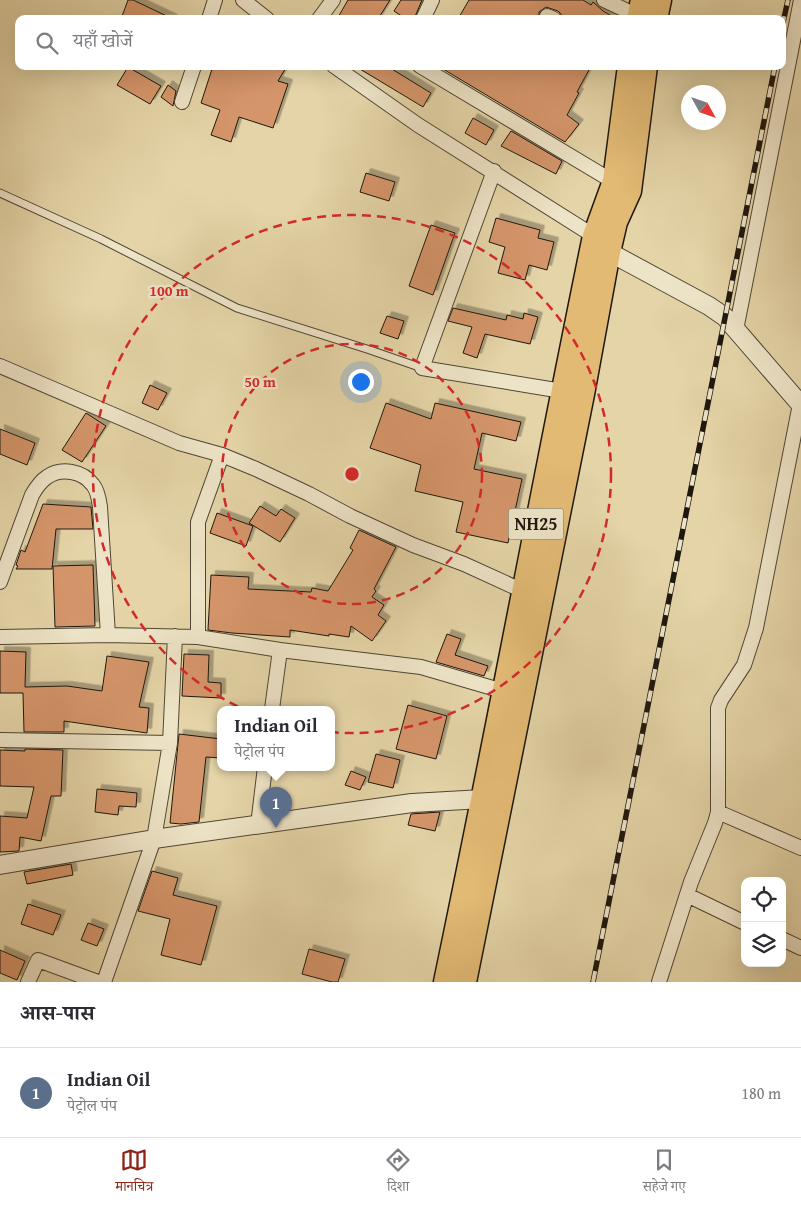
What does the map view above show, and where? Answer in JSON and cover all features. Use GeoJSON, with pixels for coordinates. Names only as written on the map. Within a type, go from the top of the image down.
{"type":"FeatureCollection","features":[{"type":"Feature","properties":{"kind":"main road"},"geometry":{"type":"LineString","coordinates":[[643,13],[660,0]]}},
{"type":"Feature","properties":{"kind":"main road","name":"NH25"},"geometry":{"type":"LineString","coordinates":[[622,186],[629,70]]}},
{"type":"Feature","properties":{"kind":"main road","name":"NH25"},"geometry":{"type":"LineString","coordinates":[[445,982],[483,799],[562,391],[602,244],[616,222],[645,70]]}},
{"type":"Feature","properties":{"kind":"main road","name":"NH25"},"geometry":{"type":"LineString","coordinates":[[465,982],[583,394],[602,244]]}},
{"type":"Feature","properties":{"kind":"street"},"geometry":{"type":"LineString","coordinates":[[210,15],[215,0]]}},
{"type":"Feature","properties":{"kind":"street"},"geometry":{"type":"LineString","coordinates":[[243,0],[262,15]]}},
{"type":"Feature","properties":{"kind":"street"},"geometry":{"type":"LineString","coordinates":[[322,15],[333,0]]}},
{"type":"Feature","properties":{"kind":"street"},"geometry":{"type":"LineString","coordinates":[[425,15],[432,0]]}},
{"type":"Feature","properties":{"kind":"street"},"geometry":{"type":"LineString","coordinates":[[604,0],[643,13]]}},
{"type":"Feature","properties":{"kind":"street"},"geometry":{"type":"LineString","coordinates":[[736,330],[801,0]]}},
{"type":"Feature","properties":{"kind":"street"},"geometry":{"type":"LineString","coordinates":[[182,102],[193,70]]}},
{"type":"Feature","properties":{"kind":"street"},"geometry":{"type":"LineString","coordinates":[[340,70],[418,125],[494,171],[602,244],[725,317],[800,405],[756,628],[744,666],[721,700],[718,708],[718,812],[687,895],[659,982]]}},
{"type":"Feature","properties":{"kind":"street"},"geometry":{"type":"LineString","coordinates":[[427,70],[622,186]]}},
{"type":"Feature","properties":{"kind":"street"},"geometry":{"type":"LineString","coordinates":[[494,171],[422,368],[562,391]]}},
{"type":"Feature","properties":{"kind":"street"},"geometry":{"type":"LineString","coordinates":[[0,366],[179,443],[222,455],[265,473],[350,516],[523,591]]}},
{"type":"Feature","properties":{"kind":"street"},"geometry":{"type":"LineString","coordinates":[[198,637],[198,522],[222,455]]}},
{"type":"Feature","properties":{"kind":"street"},"geometry":{"type":"LineString","coordinates":[[0,582],[32,495],[38,485],[46,477],[57,472],[65,471],[82,475],[93,485],[98,494],[108,635]]}},
{"type":"Feature","properties":{"kind":"street"},"geometry":{"type":"LineString","coordinates":[[0,637],[108,635],[198,637],[280,650],[421,667],[503,690]]}},
{"type":"Feature","properties":{"kind":"street"},"geometry":{"type":"LineString","coordinates":[[104,982],[154,839],[170,742],[175,636]]}},
{"type":"Feature","properties":{"kind":"street"},"geometry":{"type":"LineString","coordinates":[[272,706],[280,650]]}},
{"type":"Feature","properties":{"kind":"street"},"geometry":{"type":"LineString","coordinates":[[0,740],[170,742]]}},
{"type":"Feature","properties":{"kind":"street"},"geometry":{"type":"LineString","coordinates":[[258,825],[265,771]]}},
{"type":"Feature","properties":{"kind":"street"},"geometry":{"type":"LineString","coordinates":[[0,865],[154,839],[412,803],[483,799]]}},
{"type":"Feature","properties":{"kind":"street"},"geometry":{"type":"LineString","coordinates":[[718,812],[801,848]]}},
{"type":"Feature","properties":{"kind":"street"},"geometry":{"type":"LineString","coordinates":[[687,895],[743,922]]}},
{"type":"Feature","properties":{"kind":"street"},"geometry":{"type":"LineString","coordinates":[[786,941],[801,948]]}},
{"type":"Feature","properties":{"kind":"street"},"geometry":{"type":"LineString","coordinates":[[28,982],[38,960],[98,982]]}},
{"type":"Feature","properties":{"kind":"lane"},"geometry":{"type":"LineString","coordinates":[[0,193],[116,246],[237,308],[422,368]]}},
{"type":"Feature","properties":{"kind":"building"},"geometry":{"type":"Polygon","coordinates":[[[128,0],[133,0],[165,15],[122,15],[128,0]]]}},
{"type":"Feature","properties":{"kind":"building"},"geometry":{"type":"Polygon","coordinates":[[[348,0],[390,0],[381,15],[339,15],[348,0]]]}},
{"type":"Feature","properties":{"kind":"building"},"geometry":{"type":"Polygon","coordinates":[[[401,0],[422,0],[416,15],[400,15],[394,11],[401,0]]]}},
{"type":"Feature","properties":{"kind":"building"},"geometry":{"type":"Polygon","coordinates":[[[469,0],[583,0],[591,5],[593,2],[610,15],[561,15],[558,11],[546,7],[539,12],[539,15],[460,15],[469,0]]]}},
{"type":"Feature","properties":{"kind":"building"},"geometry":{"type":"Polygon","coordinates":[[[126,70],[133,70],[161,86],[150,104],[117,85],[126,70]]]}},
{"type":"Feature","properties":{"kind":"building"},"geometry":{"type":"Polygon","coordinates":[[[212,70],[285,70],[278,81],[288,84],[273,128],[239,117],[231,142],[211,135],[220,110],[201,103],[212,70]]]}},
{"type":"Feature","properties":{"kind":"building"},"geometry":{"type":"Polygon","coordinates":[[[362,70],[394,70],[431,93],[423,107],[362,70]]]}},
{"type":"Feature","properties":{"kind":"building"},"geometry":{"type":"Polygon","coordinates":[[[445,70],[589,70],[567,115],[579,124],[565,142],[445,70]]]}},
{"type":"Feature","properties":{"kind":"building"},"geometry":{"type":"Polygon","coordinates":[[[168,85],[176,91],[173,106],[161,97],[168,85]]]}},
{"type":"Feature","properties":{"kind":"building"},"geometry":{"type":"Polygon","coordinates":[[[473,118],[494,130],[486,145],[465,133],[473,118]]]}},
{"type":"Feature","properties":{"kind":"building"},"geometry":{"type":"Polygon","coordinates":[[[511,131],[562,161],[556,174],[501,146],[511,131]]]}},
{"type":"Feature","properties":{"kind":"building"},"geometry":{"type":"Polygon","coordinates":[[[366,173],[395,182],[389,201],[360,192],[366,173]]]}},
{"type":"Feature","properties":{"kind":"building"},"geometry":{"type":"Polygon","coordinates":[[[496,218],[540,230],[538,238],[554,242],[547,270],[529,265],[525,280],[498,273],[505,247],[489,242],[496,218]]]}},
{"type":"Feature","properties":{"kind":"building"},"geometry":{"type":"Polygon","coordinates":[[[431,225],[455,233],[433,295],[409,286],[431,225]]]}},
{"type":"Feature","properties":{"kind":"building"},"geometry":{"type":"Polygon","coordinates":[[[453,308],[506,320],[507,315],[523,319],[524,313],[538,317],[530,344],[485,334],[477,358],[463,353],[472,327],[448,321],[453,308]]]}},
{"type":"Feature","properties":{"kind":"building"},"geometry":{"type":"Polygon","coordinates":[[[387,316],[404,321],[398,339],[380,333],[387,316]]]}},
{"type":"Feature","properties":{"kind":"building"},"geometry":{"type":"Polygon","coordinates":[[[150,385],[167,393],[158,410],[142,403],[150,385]]]}},
{"type":"Feature","properties":{"kind":"building"},"geometry":{"type":"Polygon","coordinates":[[[386,403],[431,419],[435,403],[521,422],[516,441],[482,433],[474,469],[522,479],[508,543],[456,532],[463,502],[415,491],[421,465],[370,448],[386,403]]]}},
{"type":"Feature","properties":{"kind":"building"},"geometry":{"type":"Polygon","coordinates":[[[86,413],[106,426],[82,462],[62,450],[86,413]]]}},
{"type":"Feature","properties":{"kind":"building"},"geometry":{"type":"Polygon","coordinates":[[[0,429],[35,443],[27,465],[0,454],[0,429]]]}},
{"type":"Feature","properties":{"kind":"building"},"geometry":{"type":"Polygon","coordinates":[[[43,504],[91,507],[93,529],[56,529],[52,569],[16,569],[21,550],[25,552],[43,504]]]}},
{"type":"Feature","properties":{"kind":"building"},"geometry":{"type":"Polygon","coordinates":[[[260,506],[276,516],[281,509],[295,518],[280,542],[249,523],[260,506]]]}},
{"type":"Feature","properties":{"kind":"building"},"geometry":{"type":"Polygon","coordinates":[[[217,513],[253,526],[246,546],[210,533],[217,513]]]}},
{"type":"Feature","properties":{"kind":"building"},"geometry":{"type":"Polygon","coordinates":[[[359,530],[396,547],[374,589],[376,591],[372,597],[384,605],[378,615],[386,621],[372,641],[351,626],[349,637],[290,630],[290,637],[208,630],[211,575],[249,577],[248,589],[311,592],[312,588],[328,591],[353,550],[350,548],[359,530]]]}},
{"type":"Feature","properties":{"kind":"building"},"geometry":{"type":"Polygon","coordinates":[[[93,565],[95,626],[55,627],[53,566],[93,565]]]}},
{"type":"Feature","properties":{"kind":"building"},"geometry":{"type":"Polygon","coordinates":[[[447,634],[461,639],[455,655],[488,666],[484,676],[436,662],[447,634]]]}},
{"type":"Feature","properties":{"kind":"building"},"geometry":{"type":"Polygon","coordinates":[[[0,651],[26,652],[25,687],[67,686],[102,691],[107,656],[149,662],[139,707],[149,708],[147,733],[64,721],[64,732],[24,732],[23,693],[0,693],[0,651]]]}},
{"type":"Feature","properties":{"kind":"building"},"geometry":{"type":"Polygon","coordinates":[[[184,654],[209,655],[208,682],[221,683],[221,698],[182,696],[184,654]]]}},
{"type":"Feature","properties":{"kind":"building"},"geometry":{"type":"Polygon","coordinates":[[[408,705],[447,716],[436,759],[396,749],[408,705]]]}},
{"type":"Feature","properties":{"kind":"building"},"geometry":{"type":"Polygon","coordinates":[[[179,734],[217,739],[217,758],[206,757],[199,822],[170,823],[179,734]]]}},
{"type":"Feature","properties":{"kind":"building"},"geometry":{"type":"Polygon","coordinates":[[[25,749],[63,750],[61,796],[51,796],[41,841],[20,837],[19,851],[0,852],[0,816],[27,818],[34,787],[0,786],[0,750],[25,751],[25,749]]]}},
{"type":"Feature","properties":{"kind":"building"},"geometry":{"type":"Polygon","coordinates":[[[376,754],[400,760],[393,788],[368,782],[376,754]]]}},
{"type":"Feature","properties":{"kind":"building"},"geometry":{"type":"Polygon","coordinates":[[[351,771],[366,777],[360,790],[345,785],[351,771]]]}},
{"type":"Feature","properties":{"kind":"building"},"geometry":{"type":"Polygon","coordinates":[[[97,789],[137,793],[136,807],[119,806],[118,815],[95,812],[97,789]]]}},
{"type":"Feature","properties":{"kind":"building"},"geometry":{"type":"Polygon","coordinates":[[[440,812],[435,831],[408,825],[411,814],[440,812]]]}},
{"type":"Feature","properties":{"kind":"building"},"geometry":{"type":"Polygon","coordinates":[[[71,864],[73,875],[27,884],[24,872],[71,864]]]}},
{"type":"Feature","properties":{"kind":"building"},"geometry":{"type":"Polygon","coordinates":[[[152,871],[178,878],[173,895],[217,906],[201,965],[161,955],[170,919],[138,911],[152,871]]]}},
{"type":"Feature","properties":{"kind":"building"},"geometry":{"type":"Polygon","coordinates":[[[28,904],[61,915],[53,935],[21,924],[28,904]]]}},
{"type":"Feature","properties":{"kind":"building"},"geometry":{"type":"Polygon","coordinates":[[[88,923],[104,929],[97,946],[81,940],[88,923]]]}},
{"type":"Feature","properties":{"kind":"building"},"geometry":{"type":"Polygon","coordinates":[[[309,949],[345,959],[338,982],[302,974],[309,949]]]}},
{"type":"Feature","properties":{"kind":"building"},"geometry":{"type":"Polygon","coordinates":[[[0,950],[25,961],[17,980],[0,973],[0,950]]]}},
{"type":"Feature","properties":{"kind":"railway"},"geometry":{"type":"LineString","coordinates":[[785,15],[788,0]]}},
{"type":"Feature","properties":{"kind":"railway"},"geometry":{"type":"LineString","coordinates":[[593,982],[774,70]]}},
{"type":"Feature","properties":{"kind":"place","name":"Indian Oil"},"geometry":{"type":"Point","coordinates":[276,828]}}]}
